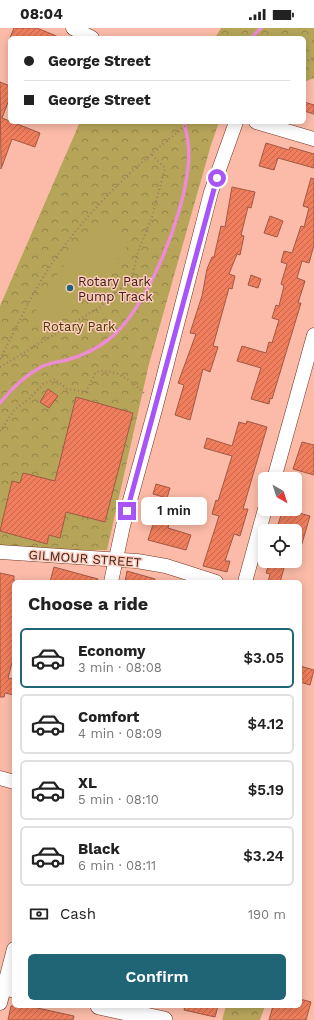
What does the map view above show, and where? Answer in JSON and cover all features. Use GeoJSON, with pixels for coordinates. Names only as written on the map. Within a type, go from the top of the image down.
{"type":"FeatureCollection","features":[{"type":"Feature","properties":{"kind":"street"},"geometry":{"type":"LineString","coordinates":[[73,28],[88,36]]}},
{"type":"Feature","properties":{"kind":"street"},"geometry":{"type":"LineString","coordinates":[[110,580],[122,526],[156,406],[212,192],[235,124]]}},
{"type":"Feature","properties":{"kind":"street"},"geometry":{"type":"LineString","coordinates":[[263,124],[314,139]]}},
{"type":"Feature","properties":{"kind":"street"},"geometry":{"type":"LineString","coordinates":[[276,472],[314,335]]}},
{"type":"Feature","properties":{"kind":"street"},"geometry":{"type":"LineString","coordinates":[[246,580],[263,516]]}},
{"type":"Feature","properties":{"kind":"street","name":"GILMOUR STREET"},"geometry":{"type":"LineString","coordinates":[[0,552],[116,558],[166,566],[210,580]]}},
{"type":"Feature","properties":{"kind":"street"},"geometry":{"type":"LineString","coordinates":[[0,778],[12,781]]}},
{"type":"Feature","properties":{"kind":"street"},"geometry":{"type":"LineString","coordinates":[[4,991],[12,957]]}},
{"type":"Feature","properties":{"kind":"street"},"geometry":{"type":"LineString","coordinates":[[107,1008],[164,1020]]}},
{"type":"Feature","properties":{"kind":"path"},"geometry":{"type":"LineString","coordinates":[[0,359],[38,285],[83,222],[123,180],[174,134],[187,124]]}},
{"type":"Feature","properties":{"kind":"path"},"geometry":{"type":"LineString","coordinates":[[0,367],[100,307],[131,279],[139,249],[152,216],[165,168],[152,155]]}},
{"type":"Feature","properties":{"kind":"path"},"geometry":{"type":"LineString","coordinates":[[0,431],[15,410],[29,399],[43,384],[56,379],[67,389],[86,392],[96,372],[105,370],[133,382],[156,406]]}},
{"type":"Feature","properties":{"kind":"green space"},"geometry":{"type":"Polygon","coordinates":[[[221,28],[314,28],[314,78],[306,81],[306,36],[216,36],[221,28]]]}},
{"type":"Feature","properties":{"kind":"green space","name":"Rotary Park"},"geometry":{"type":"Polygon","coordinates":[[[79,124],[218,124],[149,364],[107,550],[0,551],[0,306],[79,124]]]}},
{"type":"Feature","properties":{"kind":"green space","name":"Rotary Park Pump Track"},"geometry":{"type":"Polygon","coordinates":[[[100,221],[127,248],[76,304],[44,324],[33,316],[59,271],[100,221]]]}},
{"type":"Feature","properties":{"kind":"green space"},"geometry":{"type":"Polygon","coordinates":[[[225,1008],[264,1008],[260,1020],[222,1020],[225,1008]]]}},
{"type":"Feature","properties":{"kind":"building"},"geometry":{"type":"Polygon","coordinates":[[[14,28],[37,28],[56,36],[11,36],[14,28]]]}},
{"type":"Feature","properties":{"kind":"building"},"geometry":{"type":"Polygon","coordinates":[[[0,82],[8,85],[8,102],[2,118],[8,120],[8,124],[17,124],[40,133],[35,147],[12,139],[1,169],[0,82]]]}},
{"type":"Feature","properties":{"kind":"building"},"geometry":{"type":"Polygon","coordinates":[[[306,103],[314,105],[314,114],[306,112],[306,103]]]}},
{"type":"Feature","properties":{"kind":"building"},"geometry":{"type":"Polygon","coordinates":[[[266,143],[289,150],[290,147],[314,154],[314,168],[278,158],[274,170],[259,166],[266,143]]]}},
{"type":"Feature","properties":{"kind":"building"},"geometry":{"type":"Polygon","coordinates":[[[311,178],[314,179],[314,245],[309,263],[302,261],[297,278],[305,281],[298,303],[301,303],[272,399],[270,398],[269,404],[251,399],[261,368],[237,361],[242,346],[266,353],[269,342],[272,343],[279,320],[272,318],[276,305],[279,306],[284,286],[281,284],[287,264],[281,262],[284,251],[292,253],[301,226],[304,227],[309,208],[303,206],[311,178]]]}},
{"type":"Feature","properties":{"kind":"building"},"geometry":{"type":"Polygon","coordinates":[[[232,187],[255,192],[251,208],[248,207],[241,235],[244,236],[240,255],[237,254],[229,274],[235,276],[232,289],[229,288],[213,346],[218,347],[210,372],[203,369],[190,420],[175,415],[184,385],[178,383],[196,334],[190,333],[202,296],[207,269],[212,257],[214,257],[221,226],[225,227],[232,187]]]}},
{"type":"Feature","properties":{"kind":"building"},"geometry":{"type":"Polygon","coordinates":[[[270,216],[283,221],[277,237],[264,233],[270,216]]]}},
{"type":"Feature","properties":{"kind":"building"},"geometry":{"type":"Polygon","coordinates":[[[251,275],[261,279],[258,288],[248,285],[251,275]]]}},
{"type":"Feature","properties":{"kind":"building"},"geometry":{"type":"Polygon","coordinates":[[[48,389],[58,396],[49,408],[40,402],[48,389]]]}},
{"type":"Feature","properties":{"kind":"building"},"geometry":{"type":"Polygon","coordinates":[[[76,397],[133,413],[105,522],[66,512],[60,538],[49,535],[47,544],[0,531],[12,481],[20,483],[23,473],[55,481],[76,397]]]}},
{"type":"Feature","properties":{"kind":"building"},"geometry":{"type":"Polygon","coordinates":[[[247,421],[267,427],[243,509],[248,509],[240,536],[234,534],[225,561],[230,561],[227,572],[203,566],[219,516],[212,514],[216,500],[218,501],[232,456],[204,448],[207,438],[232,446],[239,422],[246,424],[247,421]]]}},
{"type":"Feature","properties":{"kind":"building"},"geometry":{"type":"Polygon","coordinates":[[[302,442],[314,445],[314,475],[293,469],[302,442]]]}},
{"type":"Feature","properties":{"kind":"building"},"geometry":{"type":"Polygon","coordinates":[[[156,484],[170,488],[167,498],[153,494],[156,484]]]}},
{"type":"Feature","properties":{"kind":"building"},"geometry":{"type":"Polygon","coordinates":[[[158,509],[172,513],[168,528],[191,535],[186,550],[148,540],[158,509]]]}},
{"type":"Feature","properties":{"kind":"building"},"geometry":{"type":"Polygon","coordinates":[[[302,514],[310,516],[302,543],[302,524],[278,524],[281,516],[302,516],[302,514]]]}},
{"type":"Feature","properties":{"kind":"building"},"geometry":{"type":"Polygon","coordinates":[[[54,567],[98,579],[98,580],[51,580],[54,567]]]}},
{"type":"Feature","properties":{"kind":"building"},"geometry":{"type":"Polygon","coordinates":[[[268,568],[284,568],[281,580],[268,580],[270,574],[266,573],[268,568]]]}},
{"type":"Feature","properties":{"kind":"building"},"geometry":{"type":"Polygon","coordinates":[[[127,571],[155,579],[155,580],[125,580],[127,571]]]}},
{"type":"Feature","properties":{"kind":"building"},"geometry":{"type":"Polygon","coordinates":[[[0,573],[14,576],[14,580],[12,580],[12,663],[8,678],[12,679],[12,695],[5,693],[4,697],[0,697],[0,573]]]}},
{"type":"Feature","properties":{"kind":"building"},"geometry":{"type":"Polygon","coordinates":[[[302,667],[314,670],[310,685],[302,683],[302,667]]]}},
{"type":"Feature","properties":{"kind":"building"},"geometry":{"type":"Polygon","coordinates":[[[302,1000],[311,1002],[306,1020],[269,1020],[272,1008],[302,1008],[302,1000]]]}},
{"type":"Feature","properties":{"kind":"building"},"geometry":{"type":"Polygon","coordinates":[[[11,1006],[12,1008],[37,1008],[74,1016],[73,1020],[8,1020],[11,1006]]]}},
{"type":"Feature","properties":{"kind":"building"},"geometry":{"type":"Polygon","coordinates":[[[184,1008],[217,1008],[215,1017],[184,1010],[184,1008]]]}},
{"type":"Feature","properties":{"kind":"waterway"},"geometry":{"type":"LineString","coordinates":[[253,36],[261,28]]}},
{"type":"Feature","properties":{"kind":"waterway"},"geometry":{"type":"LineString","coordinates":[[0,403],[9,392],[29,374],[47,364],[78,356],[108,340],[122,326],[136,307],[161,260],[179,210],[185,187],[189,161],[187,133],[185,124]]}},
{"type":"Feature","properties":{"kind":"place","name":"Rotary Park Pump Track"},"geometry":{"type":"Point","coordinates":[70,288]}},
{"type":"Feature","properties":{"kind":"route"},"geometry":{"type":"LineString","coordinates":[[127,511],[217,178]]}}]}
